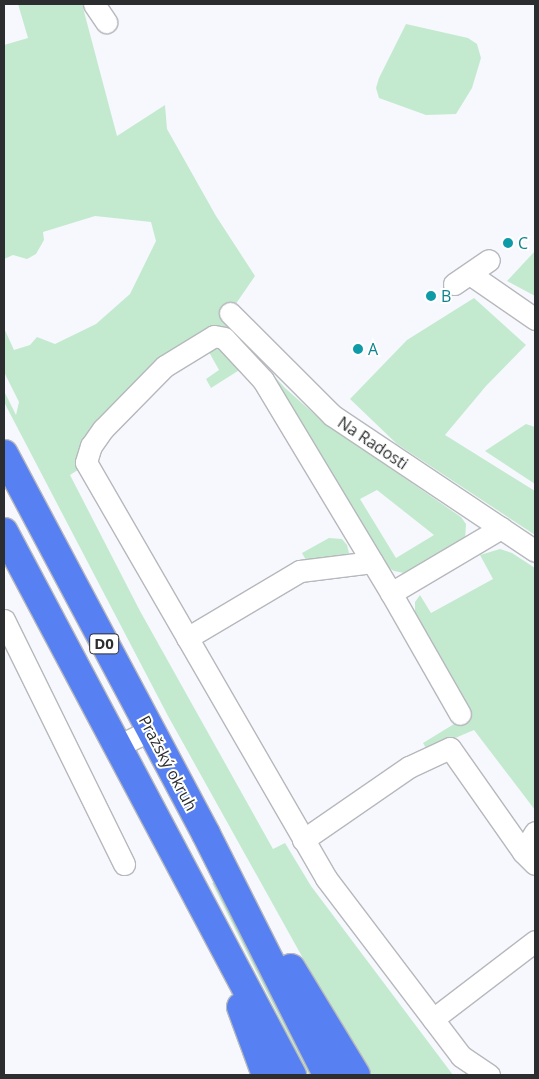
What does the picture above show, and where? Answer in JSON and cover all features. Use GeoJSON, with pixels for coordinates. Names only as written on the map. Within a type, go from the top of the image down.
{"type":"FeatureCollection","features":[{"type":"Feature","properties":{"kind":"highway","name":"Pražský okruh"},"geometry":{"type":"LineString","coordinates":[[4,454],[206,834],[326,1075]]}},
{"type":"Feature","properties":{"kind":"highway","name":"D0"},"geometry":{"type":"LineString","coordinates":[[4,532],[292,1075]]}},
{"type":"Feature","properties":{"kind":"highway"},"geometry":{"type":"LineString","coordinates":[[206,834],[356,1075]]}},
{"type":"Feature","properties":{"kind":"highway"},"geometry":{"type":"LineString","coordinates":[[204,907],[266,1075]]}},
{"type":"Feature","properties":{"kind":"street"},"geometry":{"type":"LineString","coordinates":[[90,5],[106,22]]}},
{"type":"Feature","properties":{"kind":"street"},"geometry":{"type":"LineString","coordinates":[[489,260],[462,279],[535,318]]}},
{"type":"Feature","properties":{"kind":"street","name":"Na Radosti"},"geometry":{"type":"LineString","coordinates":[[230,313],[332,415],[535,551]]}},
{"type":"Feature","properties":{"kind":"street"},"geometry":{"type":"LineString","coordinates":[[460,714],[391,593],[263,380],[224,338],[214,336],[204,340],[165,366],[103,429],[91,446],[86,462],[326,878],[461,1056],[489,1075]]}},
{"type":"Feature","properties":{"kind":"street"},"geometry":{"type":"LineString","coordinates":[[391,593],[501,528]]}},
{"type":"Feature","properties":{"kind":"street"},"geometry":{"type":"LineString","coordinates":[[186,638],[300,571],[372,562]]}},
{"type":"Feature","properties":{"kind":"street"},"geometry":{"type":"LineString","coordinates":[[4,620],[124,864]]}},
{"type":"Feature","properties":{"kind":"street"},"geometry":{"type":"LineString","coordinates":[[118,746],[151,730]]}},
{"type":"Feature","properties":{"kind":"street"},"geometry":{"type":"LineString","coordinates":[[304,840],[409,767],[450,748],[529,858]]}},
{"type":"Feature","properties":{"kind":"street"},"geometry":{"type":"LineString","coordinates":[[529,858],[535,832]]}},
{"type":"Feature","properties":{"kind":"street"},"geometry":{"type":"LineString","coordinates":[[433,1019],[535,941]]}},
{"type":"Feature","properties":{"kind":"green space"},"geometry":{"type":"Polygon","coordinates":[[[18,4],[82,4],[117,136],[165,105],[167,129],[216,216],[255,276],[224,321],[285,388],[322,421],[461,517],[466,524],[465,540],[421,567],[404,573],[394,571],[384,565],[220,327],[82,441],[78,451],[81,468],[70,475],[140,611],[273,849],[285,843],[311,886],[453,1075],[368,1075],[168,716],[4,402],[4,391],[16,415],[19,402],[4,372],[4,328],[14,350],[30,345],[37,337],[55,344],[96,324],[130,294],[156,241],[151,222],[95,216],[43,232],[44,240],[36,254],[27,259],[13,255],[4,259],[4,45],[28,38],[18,4]],[[377,490],[360,499],[396,558],[434,535],[377,490]]]}},
{"type":"Feature","properties":{"kind":"green space"},"geometry":{"type":"Polygon","coordinates":[[[406,24],[468,38],[477,44],[481,58],[472,88],[456,114],[426,115],[379,98],[376,88],[379,78],[406,24]]]}},
{"type":"Feature","properties":{"kind":"green space"},"geometry":{"type":"Polygon","coordinates":[[[535,251],[535,296],[507,281],[535,251]]]}},
{"type":"Feature","properties":{"kind":"green space"},"geometry":{"type":"Polygon","coordinates":[[[474,298],[526,345],[486,386],[445,435],[535,491],[535,535],[397,444],[350,399],[407,340],[474,298]]]}},
{"type":"Feature","properties":{"kind":"green space"},"geometry":{"type":"Polygon","coordinates":[[[214,343],[241,369],[211,388],[206,379],[219,370],[205,345],[214,343]]]}},
{"type":"Feature","properties":{"kind":"green space"},"geometry":{"type":"Polygon","coordinates":[[[526,424],[535,427],[535,484],[485,451],[526,424]]]}},
{"type":"Feature","properties":{"kind":"green space"},"geometry":{"type":"Polygon","coordinates":[[[329,538],[342,539],[347,545],[349,553],[344,560],[307,562],[302,553],[329,538]]]}},
{"type":"Feature","properties":{"kind":"green space"},"geometry":{"type":"Polygon","coordinates":[[[500,549],[512,553],[535,568],[535,810],[474,730],[427,750],[423,743],[472,713],[415,617],[415,602],[420,595],[431,613],[493,579],[480,555],[500,549]]]}},
{"type":"Feature","properties":{"kind":"green space"},"geometry":{"type":"Polygon","coordinates":[[[212,883],[217,883],[316,1075],[308,1075],[212,883]]]}},
{"type":"Feature","properties":{"kind":"place","name":"C"},"geometry":{"type":"Point","coordinates":[508,243]}},
{"type":"Feature","properties":{"kind":"place","name":"B"},"geometry":{"type":"Point","coordinates":[431,296]}},
{"type":"Feature","properties":{"kind":"place","name":"A"},"geometry":{"type":"Point","coordinates":[358,349]}}]}
